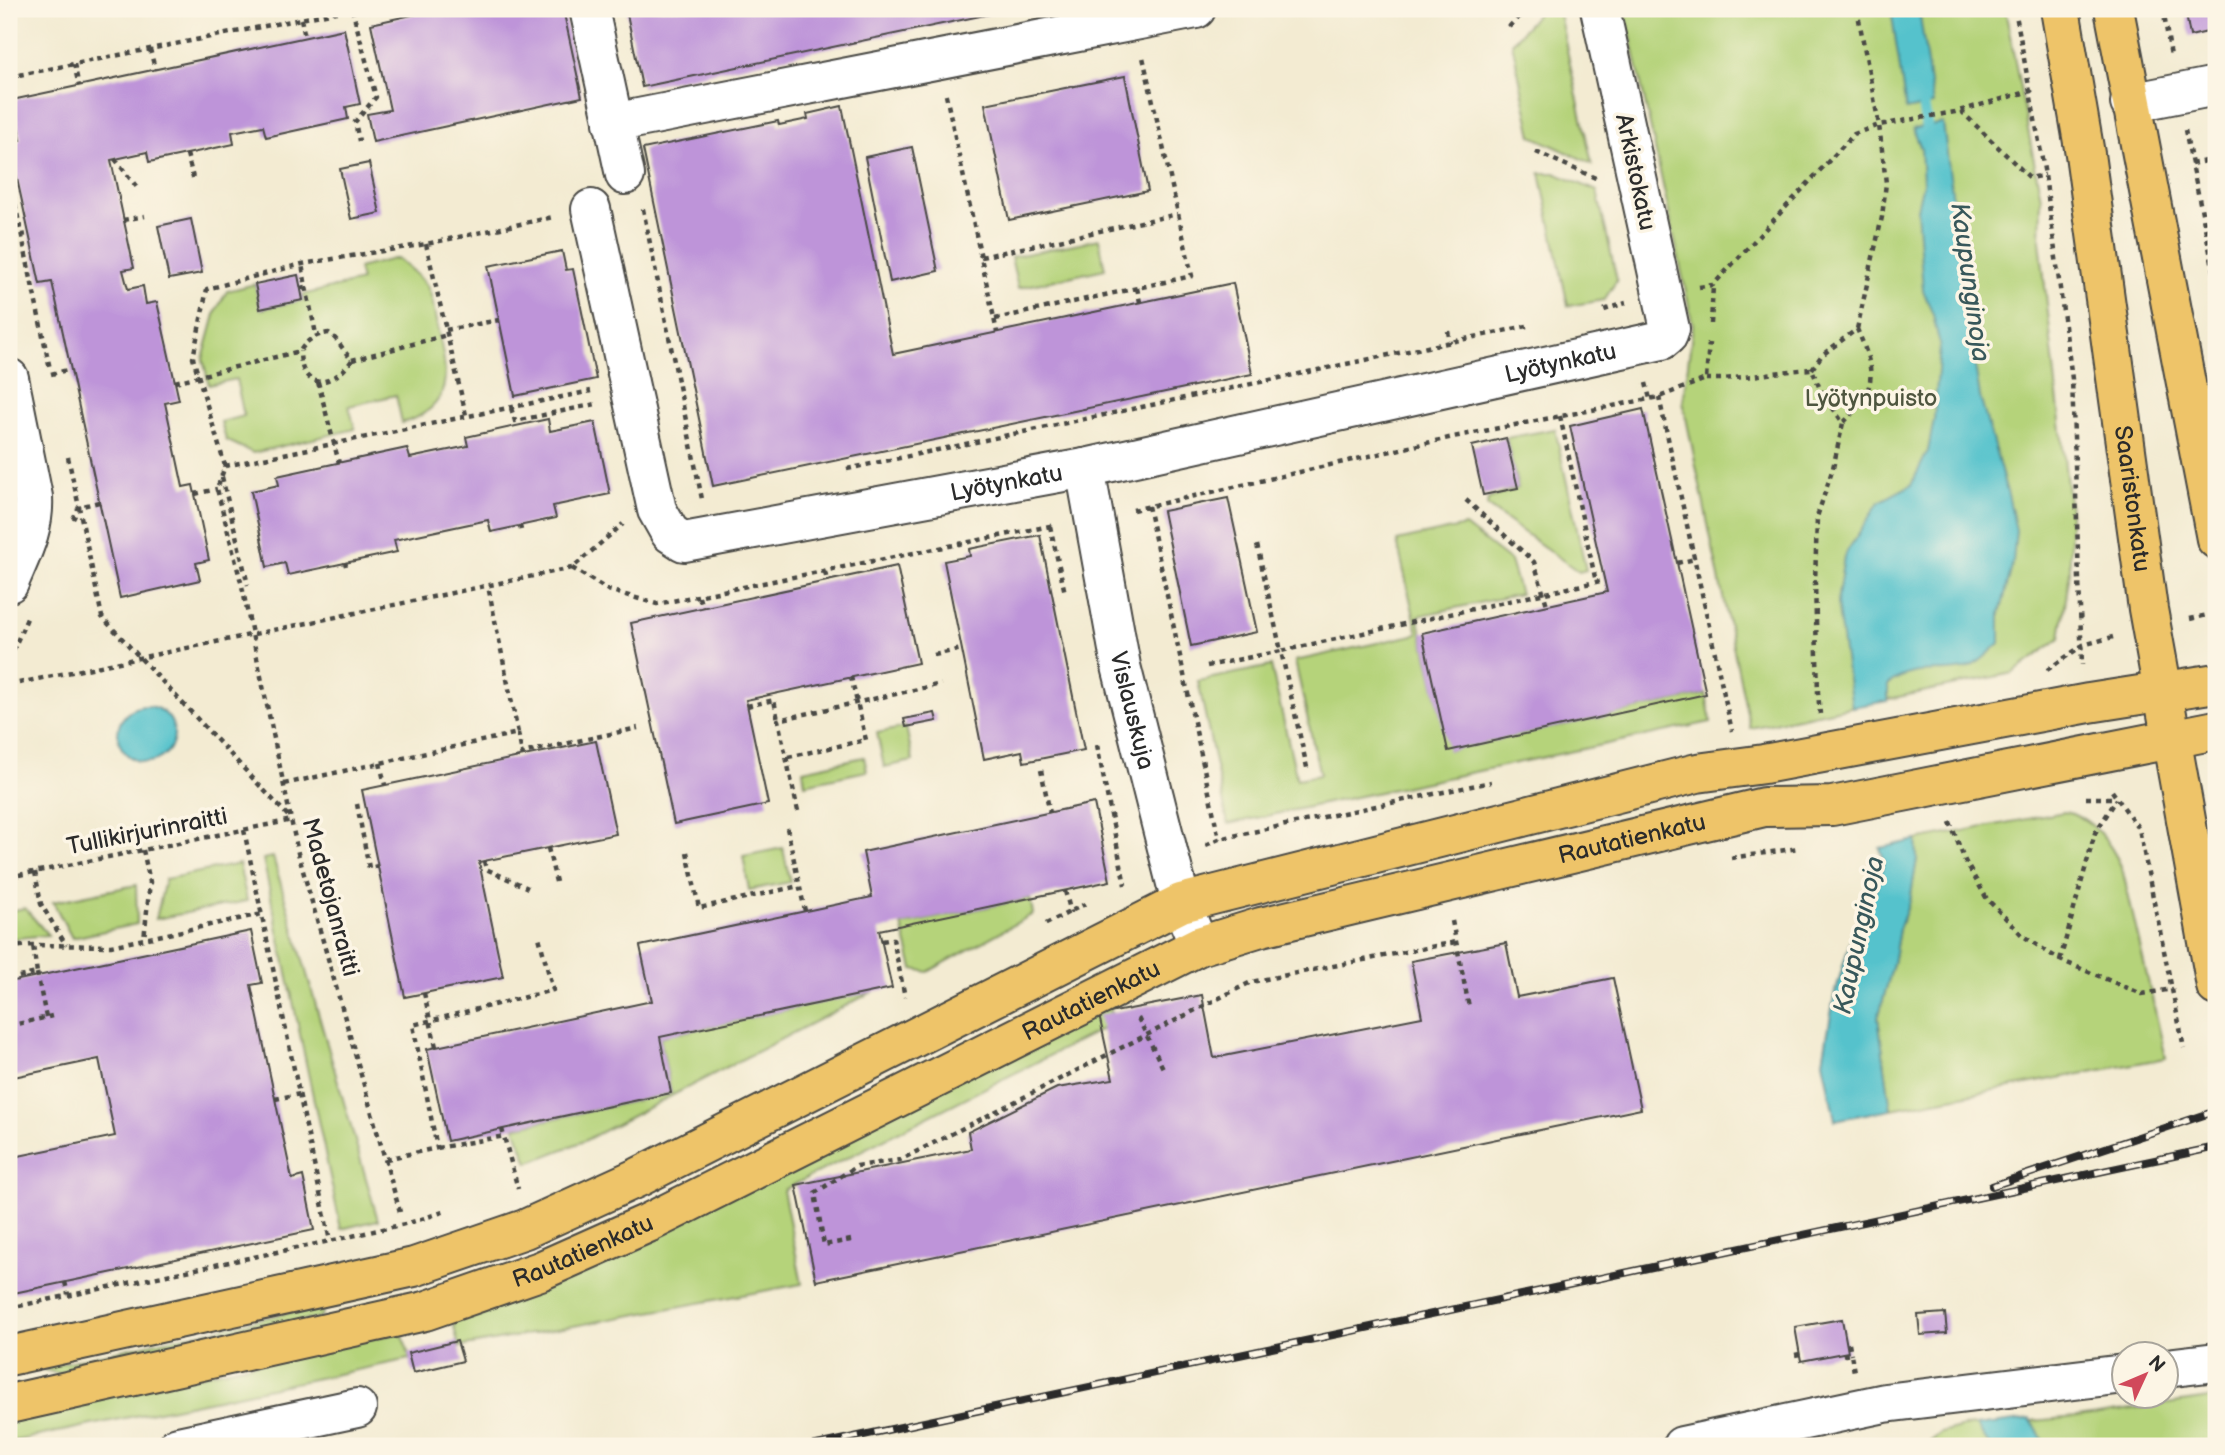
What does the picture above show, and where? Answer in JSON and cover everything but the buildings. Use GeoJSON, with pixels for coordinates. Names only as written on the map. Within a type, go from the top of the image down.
{"type":"FeatureCollection","features":[{"type":"Feature","properties":{"kind":"main road","name":"Saaristonkatu"},"geometry":{"type":"LineString","coordinates":[[2060,9],[2085,154],[2148,609],[2216,986]]}},
{"type":"Feature","properties":{"kind":"main road"},"geometry":{"type":"LineString","coordinates":[[2114,9],[2216,539]]}},
{"type":"Feature","properties":{"kind":"main road","name":"Rautatienkatu"},"geometry":{"type":"LineString","coordinates":[[9,1356],[415,1266],[525,1229],[651,1171],[1181,903],[1698,773],[1764,764],[2216,682]]}},
{"type":"Feature","properties":{"kind":"main road","name":"Rautatienkatu"},"geometry":{"type":"LineString","coordinates":[[9,1404],[425,1311],[540,1271],[648,1223],[1199,946],[1273,924],[1764,807],[1832,806],[2216,730]]}},
{"type":"Feature","properties":{"kind":"street"},"geometry":{"type":"LineString","coordinates":[[589,9],[625,175]]}},
{"type":"Feature","properties":{"kind":"street"},"geometry":{"type":"LineString","coordinates":[[613,123],[1196,9]]}},
{"type":"Feature","properties":{"kind":"street","name":"Arkistokatu"},"geometry":{"type":"LineString","coordinates":[[1600,9],[1670,329],[1668,335]]}},
{"type":"Feature","properties":{"kind":"street"},"geometry":{"type":"LineString","coordinates":[[2130,103],[2216,86]]}},
{"type":"Feature","properties":{"kind":"street","name":"Lyötynkatu"},"geometry":{"type":"LineString","coordinates":[[592,209],[657,510],[670,533],[684,542],[1085,468],[1662,341],[1668,335]]}},
{"type":"Feature","properties":{"kind":"street"},"geometry":{"type":"LineString","coordinates":[[9,378],[33,496],[34,515],[30,535],[9,583]]}},
{"type":"Feature","properties":{"kind":"street","name":"Vislauskuja"},"geometry":{"type":"LineString","coordinates":[[1085,468],[1121,666],[1181,903],[1199,946]]}},
{"type":"Feature","properties":{"kind":"street"},"geometry":{"type":"LineString","coordinates":[[2180,1366],[2216,1362]]}},
{"type":"Feature","properties":{"kind":"street"},"geometry":{"type":"LineString","coordinates":[[1682,1446],[1885,1404],[2110,1376]]}},
{"type":"Feature","properties":{"kind":"street"},"geometry":{"type":"LineString","coordinates":[[178,1446],[357,1408]]}},
{"type":"Feature","properties":{"kind":"path"},"geometry":{"type":"LineString","coordinates":[[9,78],[301,19],[322,12],[351,9],[376,97],[355,122],[359,141]]}},
{"type":"Feature","properties":{"kind":"path"},"geometry":{"type":"LineString","coordinates":[[1509,27],[1526,9]]}},
{"type":"Feature","properties":{"kind":"path"},"geometry":{"type":"LineString","coordinates":[[1821,716],[1815,583],[1817,517],[1833,468],[1843,423],[1860,406],[1868,392],[1872,374],[1867,352],[1857,329],[1884,206],[1886,183],[1879,125],[1857,9]]}},
{"type":"Feature","properties":{"kind":"path"},"geometry":{"type":"LineString","coordinates":[[2015,9],[2045,175],[2073,379],[2082,668]]}},
{"type":"Feature","properties":{"kind":"path"},"geometry":{"type":"LineString","coordinates":[[2163,9],[2191,164],[2216,281]]}},
{"type":"Feature","properties":{"kind":"path"},"geometry":{"type":"LineString","coordinates":[[301,19],[305,37]]}},
{"type":"Feature","properties":{"kind":"path"},"geometry":{"type":"LineString","coordinates":[[995,319],[1192,276],[1136,22]]}},
{"type":"Feature","properties":{"kind":"path"},"geometry":{"type":"LineString","coordinates":[[150,49],[155,69]]}},
{"type":"Feature","properties":{"kind":"path"},"geometry":{"type":"LineString","coordinates":[[938,60],[998,332]]}},
{"type":"Feature","properties":{"kind":"path"},"geometry":{"type":"LineString","coordinates":[[74,64],[79,86]]}},
{"type":"Feature","properties":{"kind":"path"},"geometry":{"type":"LineString","coordinates":[[1695,288],[1713,285],[1854,134],[1879,125],[1958,111],[2030,178],[2045,175]]}},
{"type":"Feature","properties":{"kind":"path"},"geometry":{"type":"LineString","coordinates":[[1536,152],[1602,181]]}},
{"type":"Feature","properties":{"kind":"path"},"geometry":{"type":"LineString","coordinates":[[187,154],[193,178]]}},
{"type":"Feature","properties":{"kind":"path"},"geometry":{"type":"LineString","coordinates":[[115,159],[139,190]]}},
{"type":"Feature","properties":{"kind":"path"},"geometry":{"type":"LineString","coordinates":[[2191,164],[2216,159]]}},
{"type":"Feature","properties":{"kind":"path"},"geometry":{"type":"LineString","coordinates":[[625,175],[639,188],[703,500]]}},
{"type":"Feature","properties":{"kind":"path"},"geometry":{"type":"LineString","coordinates":[[246,586],[217,489],[225,466],[193,358],[206,289],[302,264],[426,244],[592,209]]}},
{"type":"Feature","properties":{"kind":"path"},"geometry":{"type":"LineString","coordinates":[[981,257],[1178,214]]}},
{"type":"Feature","properties":{"kind":"path"},"geometry":{"type":"LineString","coordinates":[[123,220],[145,216]]}},
{"type":"Feature","properties":{"kind":"path"},"geometry":{"type":"LineString","coordinates":[[21,235],[29,234]]}},
{"type":"Feature","properties":{"kind":"path"},"geometry":{"type":"LineString","coordinates":[[426,244],[467,415]]}},
{"type":"Feature","properties":{"kind":"path"},"geometry":{"type":"LineString","coordinates":[[302,264],[304,288],[316,334]]}},
{"type":"Feature","properties":{"kind":"path"},"geometry":{"type":"LineString","coordinates":[[1137,288],[1140,302]]}},
{"type":"Feature","properties":{"kind":"path"},"geometry":{"type":"LineString","coordinates":[[1597,312],[1627,302]]}},
{"type":"Feature","properties":{"kind":"path"},"geometry":{"type":"LineString","coordinates":[[352,360],[337,338],[329,333],[316,334],[300,351],[303,373],[310,380],[318,382],[337,376],[352,360],[499,320]]}},
{"type":"Feature","properties":{"kind":"path"},"geometry":{"type":"LineString","coordinates":[[843,470],[1530,326]]}},
{"type":"Feature","properties":{"kind":"path"},"geometry":{"type":"LineString","coordinates":[[1812,369],[1822,355],[1857,329]]}},
{"type":"Feature","properties":{"kind":"path"},"geometry":{"type":"LineString","coordinates":[[1448,331],[1450,342]]}},
{"type":"Feature","properties":{"kind":"path"},"geometry":{"type":"LineString","coordinates":[[175,383],[300,351]]}},
{"type":"Feature","properties":{"kind":"path"},"geometry":{"type":"LineString","coordinates":[[51,374],[71,369]]}},
{"type":"Feature","properties":{"kind":"path"},"geometry":{"type":"LineString","coordinates":[[1706,379],[1735,380],[1772,372],[1812,369]]}},
{"type":"Feature","properties":{"kind":"path"},"geometry":{"type":"LineString","coordinates":[[1812,369],[1820,389],[1843,423]]}},
{"type":"Feature","properties":{"kind":"path"},"geometry":{"type":"LineString","coordinates":[[318,382],[339,463]]}},
{"type":"Feature","properties":{"kind":"path"},"geometry":{"type":"LineString","coordinates":[[225,466],[593,390]]}},
{"type":"Feature","properties":{"kind":"path"},"geometry":{"type":"LineString","coordinates":[[511,408],[515,424],[631,396]]}},
{"type":"Feature","properties":{"kind":"path"},"geometry":{"type":"LineString","coordinates":[[1659,397],[1734,742]]}},
{"type":"Feature","properties":{"kind":"path"},"geometry":{"type":"LineString","coordinates":[[9,685],[572,568],[608,590],[657,604],[699,597],[1095,519],[1453,437],[1650,399]]}},
{"type":"Feature","properties":{"kind":"path"},"geometry":{"type":"LineString","coordinates":[[1560,416],[1596,582]]}},
{"type":"Feature","properties":{"kind":"path"},"geometry":{"type":"LineString","coordinates":[[222,476],[246,586]]}},
{"type":"Feature","properties":{"kind":"path"},"geometry":{"type":"LineString","coordinates":[[195,495],[217,489]]}},
{"type":"Feature","properties":{"kind":"path"},"geometry":{"type":"LineString","coordinates":[[1466,500],[1534,562],[1547,605]]}},
{"type":"Feature","properties":{"kind":"path"},"geometry":{"type":"LineString","coordinates":[[99,502],[79,507],[102,617],[292,820]]}},
{"type":"Feature","properties":{"kind":"path"},"geometry":{"type":"LineString","coordinates":[[1148,506],[1219,839]]}},
{"type":"Feature","properties":{"kind":"path"},"geometry":{"type":"LineString","coordinates":[[1257,545],[1308,772]]}},
{"type":"Feature","properties":{"kind":"path"},"geometry":{"type":"LineString","coordinates":[[1677,563],[1695,559]]}},
{"type":"Feature","properties":{"kind":"path"},"geometry":{"type":"LineString","coordinates":[[825,572],[827,581]]}},
{"type":"Feature","properties":{"kind":"path"},"geometry":{"type":"LineString","coordinates":[[1207,666],[1605,580]]}},
{"type":"Feature","properties":{"kind":"path","name":"Madetojanraitti"},"geometry":{"type":"LineString","coordinates":[[246,586],[253,634],[302,866],[400,1212]]}},
{"type":"Feature","properties":{"kind":"path"},"geometry":{"type":"LineString","coordinates":[[488,586],[523,755],[638,728]]}},
{"type":"Feature","properties":{"kind":"path"},"geometry":{"type":"LineString","coordinates":[[699,597],[702,608]]}},
{"type":"Feature","properties":{"kind":"path"},"geometry":{"type":"LineString","coordinates":[[934,655],[962,649]]}},
{"type":"Feature","properties":{"kind":"path"},"geometry":{"type":"LineString","coordinates":[[788,757],[866,740],[851,677]]}},
{"type":"Feature","properties":{"kind":"path"},"geometry":{"type":"LineString","coordinates":[[778,720],[941,684]]}},
{"type":"Feature","properties":{"kind":"path"},"geometry":{"type":"LineString","coordinates":[[747,706],[774,699],[798,811]]}},
{"type":"Feature","properties":{"kind":"path"},"geometry":{"type":"LineString","coordinates":[[284,784],[518,733]]}},
{"type":"Feature","properties":{"kind":"path"},"geometry":{"type":"LineString","coordinates":[[380,763],[385,785]]}},
{"type":"Feature","properties":{"kind":"path"},"geometry":{"type":"LineString","coordinates":[[1041,770],[1050,813]]}},
{"type":"Feature","properties":{"kind":"path"},"geometry":{"type":"LineString","coordinates":[[2111,790],[2139,829],[2184,1048]]}},
{"type":"Feature","properties":{"kind":"path"},"geometry":{"type":"LineString","coordinates":[[2060,960],[2095,833],[2117,798]]}},
{"type":"Feature","properties":{"kind":"path"},"geometry":{"type":"LineString","coordinates":[[357,804],[369,868],[378,866]]}},
{"type":"Feature","properties":{"kind":"path","name":"Tullikirjurinraitti"},"geometry":{"type":"LineString","coordinates":[[9,877],[292,820]]}},
{"type":"Feature","properties":{"kind":"path"},"geometry":{"type":"LineString","coordinates":[[1950,821],[1965,861],[1987,899],[2023,936],[2060,960],[2142,994],[2173,989]]}},
{"type":"Feature","properties":{"kind":"path"},"geometry":{"type":"LineString","coordinates":[[787,828],[805,911]]}},
{"type":"Feature","properties":{"kind":"path"},"geometry":{"type":"LineString","coordinates":[[244,830],[330,1241]]}},
{"type":"Feature","properties":{"kind":"path"},"geometry":{"type":"LineString","coordinates":[[1718,860],[1811,847]]}},
{"type":"Feature","properties":{"kind":"path"},"geometry":{"type":"LineString","coordinates":[[548,848],[556,882]]}},
{"type":"Feature","properties":{"kind":"path"},"geometry":{"type":"LineString","coordinates":[[143,850],[150,882],[144,939]]}},
{"type":"Feature","properties":{"kind":"path"},"geometry":{"type":"LineString","coordinates":[[687,852],[699,908],[800,886]]}},
{"type":"Feature","properties":{"kind":"path"},"geometry":{"type":"LineString","coordinates":[[484,861],[486,870],[528,888]]}},
{"type":"Feature","properties":{"kind":"path"},"geometry":{"type":"LineString","coordinates":[[35,872],[41,904],[66,945]]}},
{"type":"Feature","properties":{"kind":"path"},"geometry":{"type":"LineString","coordinates":[[9,947],[111,946],[262,914]]}},
{"type":"Feature","properties":{"kind":"path"},"geometry":{"type":"LineString","coordinates":[[1450,914],[1469,1007]]}},
{"type":"Feature","properties":{"kind":"path"},"geometry":{"type":"LineString","coordinates":[[437,1148],[413,1025],[553,990],[539,937]]}},
{"type":"Feature","properties":{"kind":"path"},"geometry":{"type":"LineString","coordinates":[[882,941],[892,939],[905,996]]}},
{"type":"Feature","properties":{"kind":"path"},"geometry":{"type":"LineString","coordinates":[[851,1240],[824,1245],[815,1193],[857,1166],[900,1160],[1251,982],[1456,942]]}},
{"type":"Feature","properties":{"kind":"path"},"geometry":{"type":"LineString","coordinates":[[9,1026],[49,1017],[37,973],[33,945]]}},
{"type":"Feature","properties":{"kind":"path"},"geometry":{"type":"LineString","coordinates":[[9,979],[37,973]]}},
{"type":"Feature","properties":{"kind":"path"},"geometry":{"type":"LineString","coordinates":[[424,993],[436,1047]]}},
{"type":"Feature","properties":{"kind":"path"},"geometry":{"type":"LineString","coordinates":[[275,1099],[300,1094]]}},
{"type":"Feature","properties":{"kind":"path"},"geometry":{"type":"LineString","coordinates":[[502,1129],[518,1189]]}},
{"type":"Feature","properties":{"kind":"path"},"geometry":{"type":"LineString","coordinates":[[386,1159],[505,1136]]}},
{"type":"Feature","properties":{"kind":"path"},"geometry":{"type":"LineString","coordinates":[[65,1282],[68,1294]]}},
{"type":"Feature","properties":{"kind":"path"},"geometry":{"type":"LineString","coordinates":[[1849,1343],[1848,1354],[1856,1380]]}},
{"type":"Feature","properties":{"kind":"green space"},"geometry":{"type":"Polygon","coordinates":[[[1541,9],[1558,9],[1592,164],[1532,136],[1512,43],[1541,9]]]}},
{"type":"Feature","properties":{"kind":"green space","name":"Lyötynpuisto"},"geometry":{"type":"Polygon","coordinates":[[[1625,9],[2005,9],[2041,198],[2040,241],[2070,512],[2070,572],[2060,638],[2013,673],[1750,728],[1683,403],[1693,325],[1625,9]]]}},
{"type":"Feature","properties":{"kind":"green space"},"geometry":{"type":"Polygon","coordinates":[[[1540,173],[1555,173],[1597,191],[1617,280],[1604,300],[1568,306],[1540,173]]]}},
{"type":"Feature","properties":{"kind":"green space"},"geometry":{"type":"Polygon","coordinates":[[[1099,239],[1105,269],[1018,288],[1011,257],[1099,239]]]}},
{"type":"Feature","properties":{"kind":"green space"},"geometry":{"type":"Polygon","coordinates":[[[397,258],[422,280],[432,298],[445,372],[440,397],[432,407],[420,416],[402,423],[396,395],[349,406],[355,429],[253,453],[226,440],[221,422],[244,416],[236,379],[209,385],[203,359],[216,311],[227,291],[255,284],[261,309],[303,300],[302,295],[361,281],[358,268],[397,258]]]}},
{"type":"Feature","properties":{"kind":"green space"},"geometry":{"type":"Polygon","coordinates":[[[1555,429],[1586,570],[1579,572],[1487,506],[1488,499],[1518,488],[1506,438],[1555,429]]]}},
{"type":"Feature","properties":{"kind":"green space"},"geometry":{"type":"Polygon","coordinates":[[[1465,526],[1510,561],[1520,594],[1418,616],[1449,750],[1706,694],[1711,722],[1228,824],[1198,681],[1271,666],[1297,779],[1320,775],[1295,661],[1418,634],[1397,541],[1465,526]]]}},
{"type":"Feature","properties":{"kind":"green space"},"geometry":{"type":"Polygon","coordinates":[[[906,727],[913,761],[884,767],[877,733],[906,727]]]}},
{"type":"Feature","properties":{"kind":"green space"},"geometry":{"type":"Polygon","coordinates":[[[864,757],[867,771],[805,784],[803,770],[864,757]]]}},
{"type":"Feature","properties":{"kind":"green space"},"geometry":{"type":"Polygon","coordinates":[[[2064,812],[2092,825],[2122,868],[2166,1058],[1891,1109],[1878,1018],[1893,964],[1899,929],[1910,901],[1917,859],[1916,840],[2064,812]]]}},
{"type":"Feature","properties":{"kind":"green space"},"geometry":{"type":"Polygon","coordinates":[[[783,848],[790,882],[749,890],[743,856],[783,848]]]}},
{"type":"Feature","properties":{"kind":"green space"},"geometry":{"type":"Polygon","coordinates":[[[273,857],[378,1220],[341,1229],[263,859],[273,857]]]}},
{"type":"Feature","properties":{"kind":"green space"},"geometry":{"type":"Polygon","coordinates":[[[239,864],[247,901],[156,919],[165,879],[239,864]]]}},
{"type":"Feature","properties":{"kind":"green space"},"geometry":{"type":"Polygon","coordinates":[[[136,885],[137,924],[72,938],[53,902],[136,885]]]}},
{"type":"Feature","properties":{"kind":"green space"},"geometry":{"type":"Polygon","coordinates":[[[1030,898],[1033,914],[928,972],[913,969],[902,925],[1030,898]]]}},
{"type":"Feature","properties":{"kind":"green space"},"geometry":{"type":"Polygon","coordinates":[[[25,908],[48,935],[9,939],[9,911],[25,908]]]}},
{"type":"Feature","properties":{"kind":"green space"},"geometry":{"type":"Polygon","coordinates":[[[874,991],[584,1141],[528,1163],[515,1127],[671,1093],[660,1037],[874,991]]]}},
{"type":"Feature","properties":{"kind":"green space"},"geometry":{"type":"Polygon","coordinates":[[[1109,1007],[1116,1022],[783,1190],[802,1284],[459,1347],[452,1318],[1109,1007]]]}},
{"type":"Feature","properties":{"kind":"green space"},"geometry":{"type":"Polygon","coordinates":[[[319,1306],[323,1312],[321,1317],[59,1374],[45,1370],[45,1367],[319,1306]]]}},
{"type":"Feature","properties":{"kind":"green space"},"geometry":{"type":"Polygon","coordinates":[[[402,1332],[410,1359],[9,1442],[9,1416],[402,1332]]]}},
{"type":"Feature","properties":{"kind":"green space"},"geometry":{"type":"Polygon","coordinates":[[[2216,1397],[2216,1446],[1925,1446],[1941,1433],[1964,1427],[2126,1410],[2180,1410],[2180,1402],[2216,1397]]]}},
{"type":"Feature","properties":{"kind":"water"},"geometry":{"type":"Polygon","coordinates":[[[1891,9],[1919,9],[1933,104],[1906,110],[1891,9]]]}},
{"type":"Feature","properties":{"kind":"water"},"geometry":{"type":"Polygon","coordinates":[[[1943,123],[1960,253],[1979,333],[1975,365],[1980,397],[2016,530],[2013,562],[2000,614],[2000,643],[1987,655],[1964,669],[1907,674],[1888,684],[1888,701],[1852,707],[1837,603],[1844,556],[1879,502],[1911,485],[1928,451],[1934,419],[1940,346],[1933,315],[1923,290],[1917,209],[1923,183],[1921,149],[1913,129],[1943,123]]]}},
{"type":"Feature","properties":{"kind":"water"},"geometry":{"type":"Polygon","coordinates":[[[140,706],[152,706],[162,710],[170,718],[174,734],[170,750],[162,758],[152,762],[140,762],[130,758],[122,750],[118,740],[118,728],[122,718],[130,710],[140,706]]]}},
{"type":"Feature","properties":{"kind":"water"},"geometry":{"type":"Polygon","coordinates":[[[1916,840],[1917,859],[1910,901],[1899,929],[1893,964],[1878,1018],[1891,1109],[1835,1120],[1823,1061],[1834,997],[1853,932],[1874,895],[1884,860],[1880,848],[1916,840]]]}},
{"type":"Feature","properties":{"kind":"water"},"geometry":{"type":"Polygon","coordinates":[[[2030,1419],[2047,1446],[1990,1446],[1976,1426],[2030,1419]]]}},
{"type":"Feature","properties":{"kind":"waterway","name":"Kaupunginoja"},"geometry":{"type":"LineString","coordinates":[[1921,91],[1929,142]]}},
{"type":"Feature","properties":{"kind":"railway"},"geometry":{"type":"LineString","coordinates":[[1992,1186],[2216,1111]]}},
{"type":"Feature","properties":{"kind":"railway"},"geometry":{"type":"LineString","coordinates":[[812,1446],[2216,1147]]}}]}
